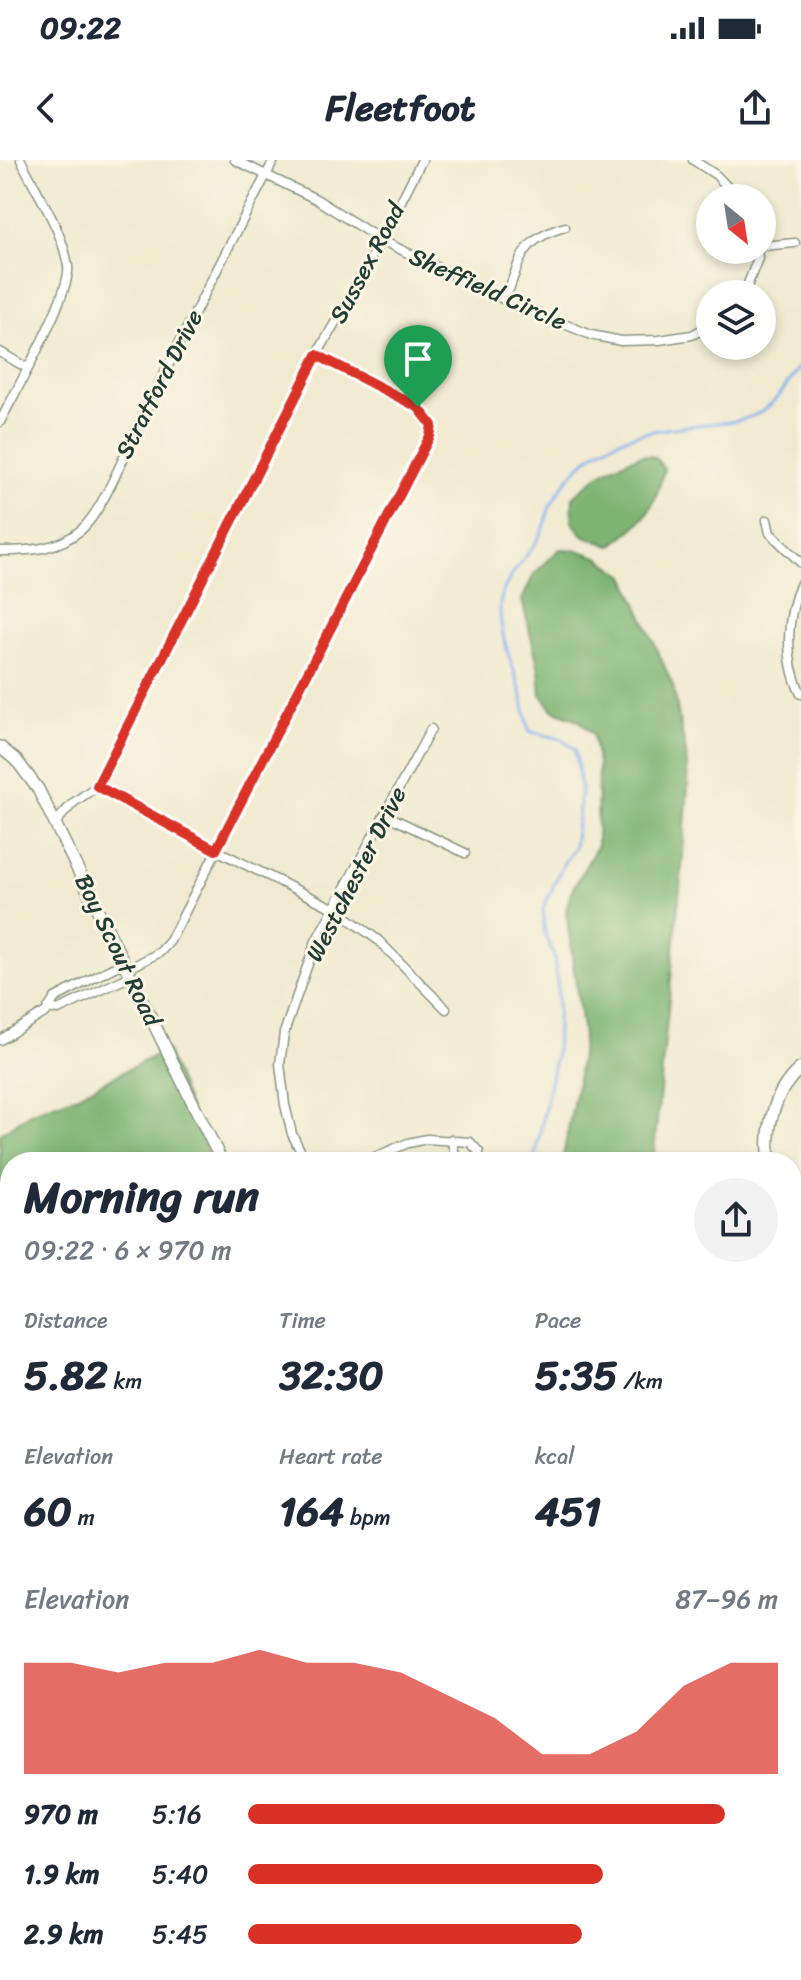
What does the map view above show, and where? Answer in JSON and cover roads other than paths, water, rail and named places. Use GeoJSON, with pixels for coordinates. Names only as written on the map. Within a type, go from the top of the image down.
{"type":"FeatureCollection","features":[{"type":"Feature","properties":{"kind":"street"},"geometry":{"type":"LineString","coordinates":[[0,422],[58,308],[69,270],[62,243],[21,160]]}},
{"type":"Feature","properties":{"kind":"street","name":"Sheffield Circle"},"geometry":{"type":"LineString","coordinates":[[235,160],[316,199],[381,240],[505,300],[591,335],[621,341],[659,340],[696,333]]}},
{"type":"Feature","properties":{"kind":"street","name":"Stratford Drive"},"geometry":{"type":"LineString","coordinates":[[0,551],[32,552],[54,546],[80,530],[96,513],[274,160]]}},
{"type":"Feature","properties":{"kind":"street","name":"Sussex Road"},"geometry":{"type":"LineString","coordinates":[[55,823],[73,803],[97,786],[317,355],[422,160]]}},
{"type":"Feature","properties":{"kind":"street"},"geometry":{"type":"LineString","coordinates":[[693,160],[725,184]]}},
{"type":"Feature","properties":{"kind":"street"},"geometry":{"type":"LineString","coordinates":[[505,300],[527,246],[542,234],[565,227]]}},
{"type":"Feature","properties":{"kind":"street"},"geometry":{"type":"LineString","coordinates":[[776,246],[795,243]]}},
{"type":"Feature","properties":{"kind":"street"},"geometry":{"type":"LineString","coordinates":[[0,352],[27,368]]}},
{"type":"Feature","properties":{"kind":"street"},"geometry":{"type":"LineString","coordinates":[[48,1008],[58,1010],[160,952],[170,941],[430,436],[432,425],[418,407],[317,355]]}},
{"type":"Feature","properties":{"kind":"street"},"geometry":{"type":"LineString","coordinates":[[767,520],[770,533],[801,563]]}},
{"type":"Feature","properties":{"kind":"street"},"geometry":{"type":"LineString","coordinates":[[801,583],[792,602],[789,651],[793,678],[801,694]]}},
{"type":"Feature","properties":{"kind":"street","name":"Westchester Drive"},"geometry":{"type":"LineString","coordinates":[[301,1152],[292,1134],[285,1105],[280,1064],[284,1033],[316,941],[431,729]]}},
{"type":"Feature","properties":{"kind":"street","name":"Boy Scout Road"},"geometry":{"type":"LineString","coordinates":[[0,747],[17,761],[38,789],[217,1152]]}},
{"type":"Feature","properties":{"kind":"street"},"geometry":{"type":"LineString","coordinates":[[97,786],[335,909],[378,940],[446,1009]]}},
{"type":"Feature","properties":{"kind":"street"},"geometry":{"type":"LineString","coordinates":[[386,815],[465,853]]}},
{"type":"Feature","properties":{"kind":"street"},"geometry":{"type":"LineString","coordinates":[[2,1036],[48,1008],[55,998],[128,969]]}},
{"type":"Feature","properties":{"kind":"street"},"geometry":{"type":"LineString","coordinates":[[769,1152],[768,1138],[779,1093],[801,1068]]}},
{"type":"Feature","properties":{"kind":"street"},"geometry":{"type":"LineString","coordinates":[[387,1152],[408,1143],[451,1139],[470,1142],[479,1152]]}},
{"type":"Feature","properties":{"kind":"street"},"geometry":{"type":"LineString","coordinates":[[451,1139],[454,1152]]}},
{"type":"Feature","properties":{"kind":"waterway"},"geometry":{"type":"LineString","coordinates":[[536,1152],[556,1053],[558,993],[554,956],[545,935],[543,909],[563,864],[574,848],[581,790],[575,749],[561,739],[529,731],[502,630],[502,595],[540,537],[550,508],[565,483],[595,453],[630,436],[750,417],[776,399],[801,365]]}}]}
